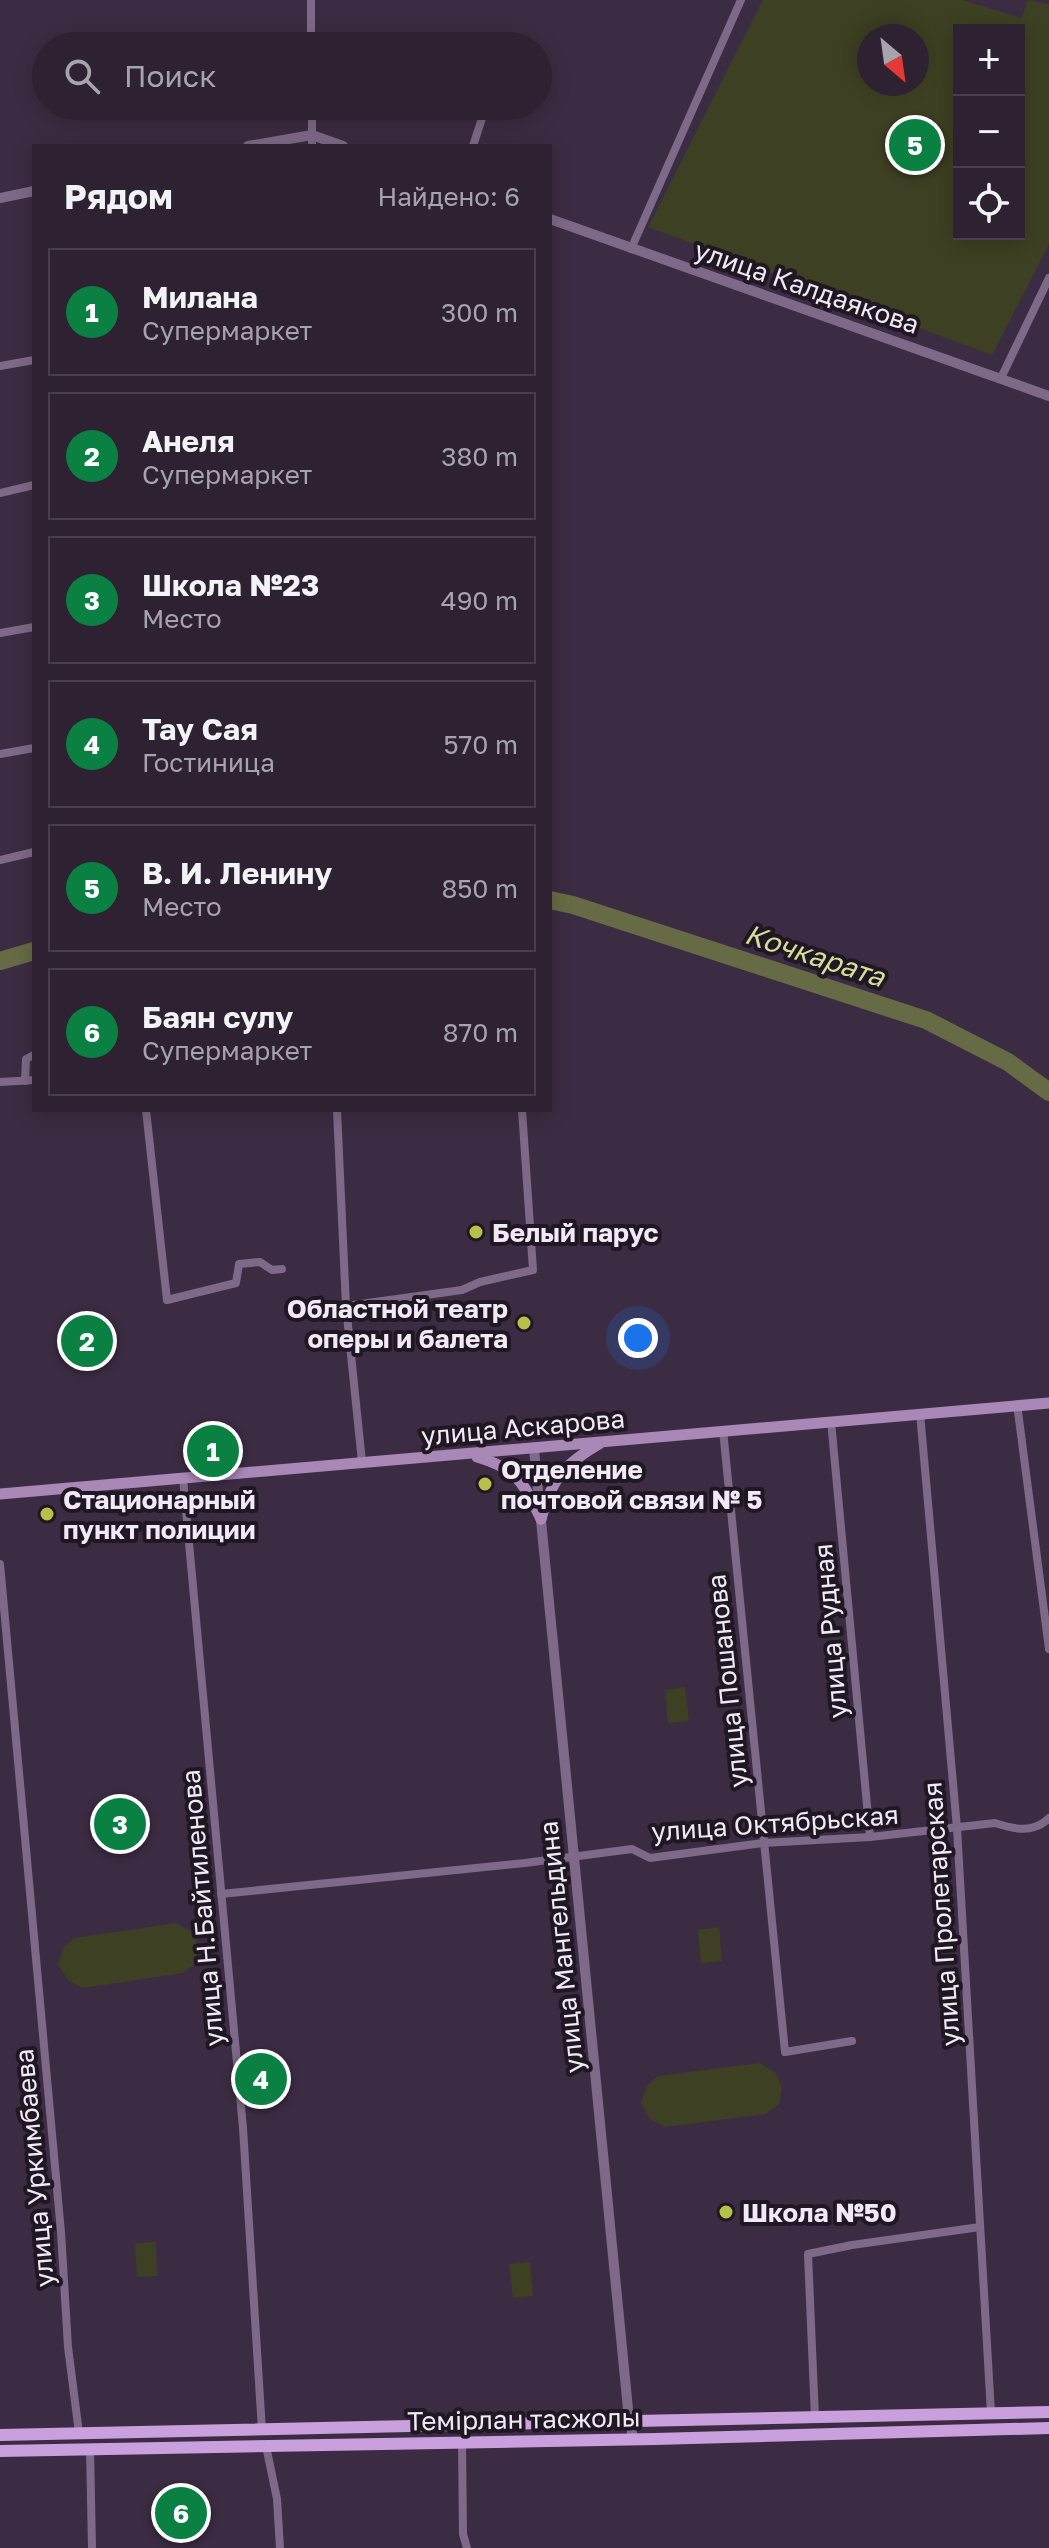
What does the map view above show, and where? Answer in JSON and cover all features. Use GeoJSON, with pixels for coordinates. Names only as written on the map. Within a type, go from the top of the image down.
{"type":"FeatureCollection","features":[{"type":"Feature","properties":{"kind":"main road","name":"улица Аскарова"},"geometry":{"type":"LineString","coordinates":[[0,1494],[1049,1403]]}},
{"type":"Feature","properties":{"kind":"main road"},"geometry":{"type":"LineString","coordinates":[[541,1519],[549,1491],[558,1476],[580,1455],[603,1442]]}},
{"type":"Feature","properties":{"kind":"main road"},"geometry":{"type":"LineString","coordinates":[[469,1454],[505,1466],[518,1477],[541,1519]]}},
{"type":"Feature","properties":{"kind":"main road","name":"Темірлан тасжолы"},"geometry":{"type":"LineString","coordinates":[[0,2435],[1049,2412]]}},
{"type":"Feature","properties":{"kind":"main road","name":"Темірлан тасжолы"},"geometry":{"type":"LineString","coordinates":[[0,2451],[1049,2428]]}},
{"type":"Feature","properties":{"kind":"street"},"geometry":{"type":"LineString","coordinates":[[311,0],[311,32]]}},
{"type":"Feature","properties":{"kind":"street"},"geometry":{"type":"LineString","coordinates":[[631,249],[741,0]]}},
{"type":"Feature","properties":{"kind":"street"},"geometry":{"type":"LineString","coordinates":[[274,144],[312,141],[312,120]]}},
{"type":"Feature","properties":{"kind":"street"},"geometry":{"type":"LineString","coordinates":[[474,144],[481,120]]}},
{"type":"Feature","properties":{"kind":"street"},"geometry":{"type":"LineString","coordinates":[[0,198],[32,191]]}},
{"type":"Feature","properties":{"kind":"street","name":"улица Калдаякова"},"geometry":{"type":"LineString","coordinates":[[552,220],[1049,396]]}},
{"type":"Feature","properties":{"kind":"street"},"geometry":{"type":"LineString","coordinates":[[1001,378],[1049,278]]}},
{"type":"Feature","properties":{"kind":"street"},"geometry":{"type":"LineString","coordinates":[[0,366],[32,360]]}},
{"type":"Feature","properties":{"kind":"street"},"geometry":{"type":"LineString","coordinates":[[0,493],[32,485]]}},
{"type":"Feature","properties":{"kind":"street"},"geometry":{"type":"LineString","coordinates":[[0,633],[32,627]]}},
{"type":"Feature","properties":{"kind":"street"},"geometry":{"type":"LineString","coordinates":[[0,754],[32,748]]}},
{"type":"Feature","properties":{"kind":"street"},"geometry":{"type":"LineString","coordinates":[[0,860],[32,852]]}},
{"type":"Feature","properties":{"kind":"street"},"geometry":{"type":"LineString","coordinates":[[0,1082],[29,1080],[26,1059],[32,1056]]}},
{"type":"Feature","properties":{"kind":"street"},"geometry":{"type":"LineString","coordinates":[[146,1112],[167,1300],[236,1283],[239,1264],[260,1262],[272,1270],[282,1269]]}},
{"type":"Feature","properties":{"kind":"street"},"geometry":{"type":"LineString","coordinates":[[337,1112],[346,1306],[362,1462]]}},
{"type":"Feature","properties":{"kind":"street"},"geometry":{"type":"LineString","coordinates":[[346,1306],[462,1290],[480,1282],[533,1270],[522,1112]]}},
{"type":"Feature","properties":{"kind":"street"},"geometry":{"type":"LineString","coordinates":[[1017,1404],[1049,1649]]}},
{"type":"Feature","properties":{"kind":"street","name":"улица Пролетарская"},"geometry":{"type":"LineString","coordinates":[[920,1413],[957,1828],[991,2413]]}},
{"type":"Feature","properties":{"kind":"street","name":"улица Рудная"},"geometry":{"type":"LineString","coordinates":[[831,1421],[870,1837]]}},
{"type":"Feature","properties":{"kind":"street","name":"улица Пошанова"},"geometry":{"type":"LineString","coordinates":[[723,1430],[785,2052],[852,2041]]}},
{"type":"Feature","properties":{"kind":"street","name":"улица Мангельдина"},"geometry":{"type":"LineString","coordinates":[[534,1449],[633,2439]]}},
{"type":"Feature","properties":{"kind":"street","name":"улица Н.Байтиленова"},"geometry":{"type":"LineString","coordinates":[[183,1478],[243,2128],[262,2430]]}},
{"type":"Feature","properties":{"kind":"street","name":"улица Уркимбаева"},"geometry":{"type":"LineString","coordinates":[[0,1564],[61,2232],[68,2347],[79,2433]]}},
{"type":"Feature","properties":{"kind":"street","name":"улица Октябрьская"},"geometry":{"type":"LineString","coordinates":[[221,1894],[632,1849],[650,1858],[763,1843],[870,1837],[995,1823],[1015,1829],[1030,1829],[1047,1820]]}},
{"type":"Feature","properties":{"kind":"street"},"geometry":{"type":"LineString","coordinates":[[815,2418],[808,2254],[980,2227]]}},
{"type":"Feature","properties":{"kind":"street"},"geometry":{"type":"LineString","coordinates":[[462,2443],[463,2534],[467,2548]]}},
{"type":"Feature","properties":{"kind":"street"},"geometry":{"type":"LineString","coordinates":[[266,2446],[275,2484],[280,2548]]}},
{"type":"Feature","properties":{"kind":"street"},"geometry":{"type":"LineString","coordinates":[[90,2449],[92,2548]]}},
{"type":"Feature","properties":{"kind":"green space"},"geometry":{"type":"Polygon","coordinates":[[[763,0],[962,0],[1022,18],[1028,0],[1049,4],[1049,244],[992,355],[648,227],[763,0]]]}},
{"type":"Feature","properties":{"kind":"green space"},"geometry":{"type":"Polygon","coordinates":[[[685,1687],[689,1721],[668,1723],[665,1690],[685,1687]]]}},
{"type":"Feature","properties":{"kind":"green space"},"geometry":{"type":"Polygon","coordinates":[[[176,1923],[193,1932],[198,1947],[196,1963],[183,1973],[82,1988],[68,1980],[58,1965],[64,1947],[75,1938],[176,1923]]]}},
{"type":"Feature","properties":{"kind":"green space"},"geometry":{"type":"Polygon","coordinates":[[[719,1927],[722,1961],[701,1963],[698,1930],[719,1927]]]}},
{"type":"Feature","properties":{"kind":"green space"},"geometry":{"type":"Polygon","coordinates":[[[759,2063],[776,2073],[782,2088],[779,2104],[766,2114],[665,2127],[650,2119],[641,2103],[647,2086],[658,2076],[759,2063]]]}},
{"type":"Feature","properties":{"kind":"green space"},"geometry":{"type":"Polygon","coordinates":[[[156,2242],[157,2276],[137,2277],[135,2243],[156,2242]]]}},
{"type":"Feature","properties":{"kind":"green space"},"geometry":{"type":"Polygon","coordinates":[[[530,2262],[533,2296],[513,2298],[509,2264],[530,2262]]]}},
{"type":"Feature","properties":{"kind":"waterway","name":"Кочкарата"},"geometry":{"type":"LineString","coordinates":[[552,900],[926,1020],[1008,1062],[1049,1092]]}},
{"type":"Feature","properties":{"kind":"waterway","name":"Кочкарата"},"geometry":{"type":"LineString","coordinates":[[0,961],[32,952]]}},
{"type":"Feature","properties":{"kind":"place","name":"В. И. Ленину"},"geometry":{"type":"Point","coordinates":[915,145]}},
{"type":"Feature","properties":{"kind":"place","name":"Белый парус"},"geometry":{"type":"Point","coordinates":[476,1232]}},
{"type":"Feature","properties":{"kind":"place","name":"Областной театр оперы и балета"},"geometry":{"type":"Point","coordinates":[524,1323]}},
{"type":"Feature","properties":{"kind":"place","name":"Анеля"},"geometry":{"type":"Point","coordinates":[87,1341]}},
{"type":"Feature","properties":{"kind":"place","name":"Милана"},"geometry":{"type":"Point","coordinates":[213,1451]}},
{"type":"Feature","properties":{"kind":"place","name":"Отделение почтовой связи № 5"},"geometry":{"type":"Point","coordinates":[485,1484]}},
{"type":"Feature","properties":{"kind":"place","name":"Стационарный пункт полиции"},"geometry":{"type":"Point","coordinates":[47,1514]}},
{"type":"Feature","properties":{"kind":"place","name":"Школа №23"},"geometry":{"type":"Point","coordinates":[120,1824]}},
{"type":"Feature","properties":{"kind":"place","name":"Тау Сая"},"geometry":{"type":"Point","coordinates":[261,2079]}},
{"type":"Feature","properties":{"kind":"place","name":"Школа №50"},"geometry":{"type":"Point","coordinates":[726,2212]}},
{"type":"Feature","properties":{"kind":"place","name":"Баян сулу"},"geometry":{"type":"Point","coordinates":[181,2513]}}]}
